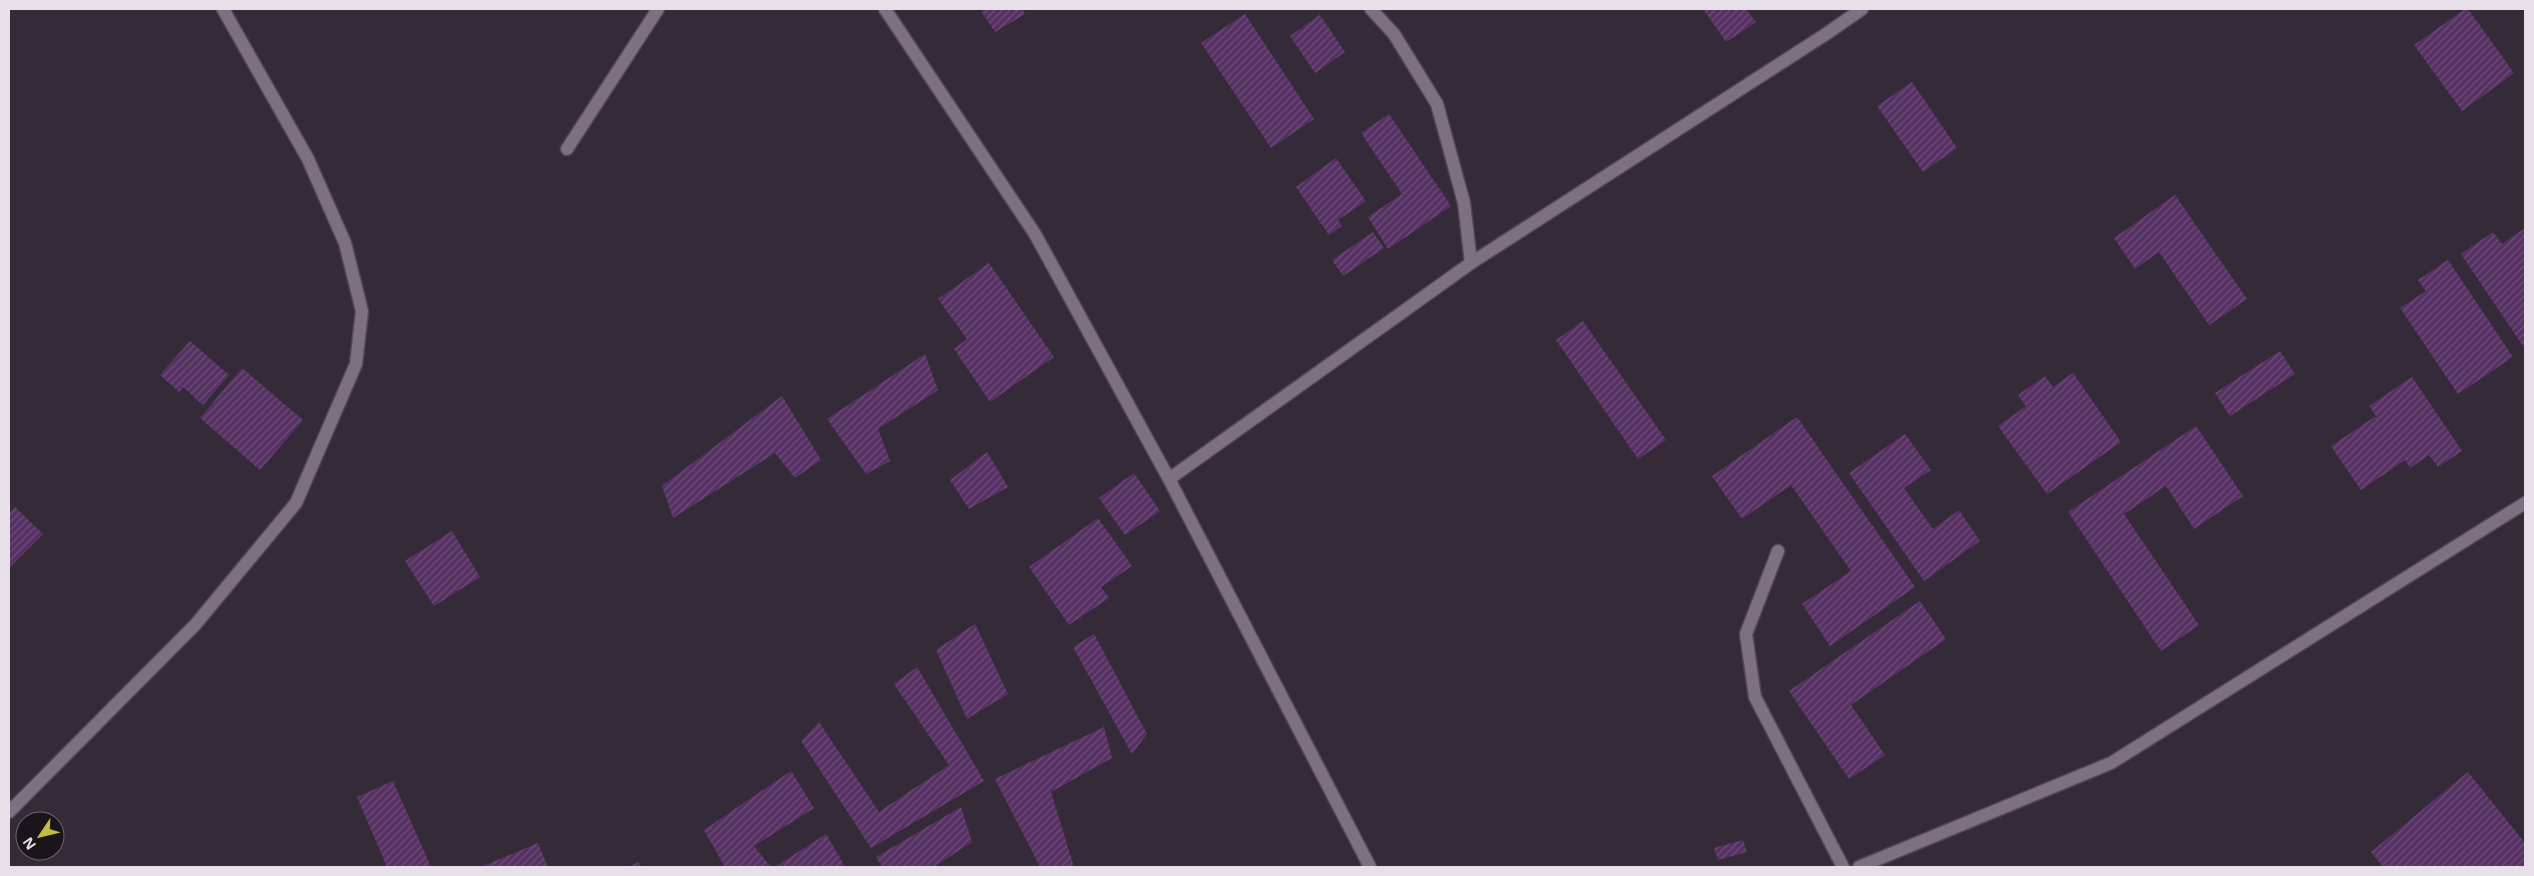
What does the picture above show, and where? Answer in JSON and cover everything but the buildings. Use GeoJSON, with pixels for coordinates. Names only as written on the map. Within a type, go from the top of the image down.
{"type":"FeatureCollection","features":[{"type":"Feature","properties":{"kind":"street"},"geometry":{"type":"LineString","coordinates":[[9,812],[195,625],[296,503],[356,364],[362,311],[345,243],[308,159],[223,9]]}},
{"type":"Feature","properties":{"kind":"street"},"geometry":{"type":"LineString","coordinates":[[567,149],[658,9]]}},
{"type":"Feature","properties":{"kind":"street"},"geometry":{"type":"LineString","coordinates":[[885,9],[1035,234],[1169,479],[1370,867]]}},
{"type":"Feature","properties":{"kind":"street"},"geometry":{"type":"LineString","coordinates":[[1371,9],[1394,34],[1437,104],[1464,202],[1470,262]]}},
{"type":"Feature","properties":{"kind":"street"},"geometry":{"type":"LineString","coordinates":[[1169,479],[1470,262],[1862,9]]}},
{"type":"Feature","properties":{"kind":"street"},"geometry":{"type":"LineString","coordinates":[[1859,867],[2111,764],[2525,504]]}},
{"type":"Feature","properties":{"kind":"street"},"geometry":{"type":"LineString","coordinates":[[1778,551],[1746,634],[1756,697],[1843,867]]}}]}
